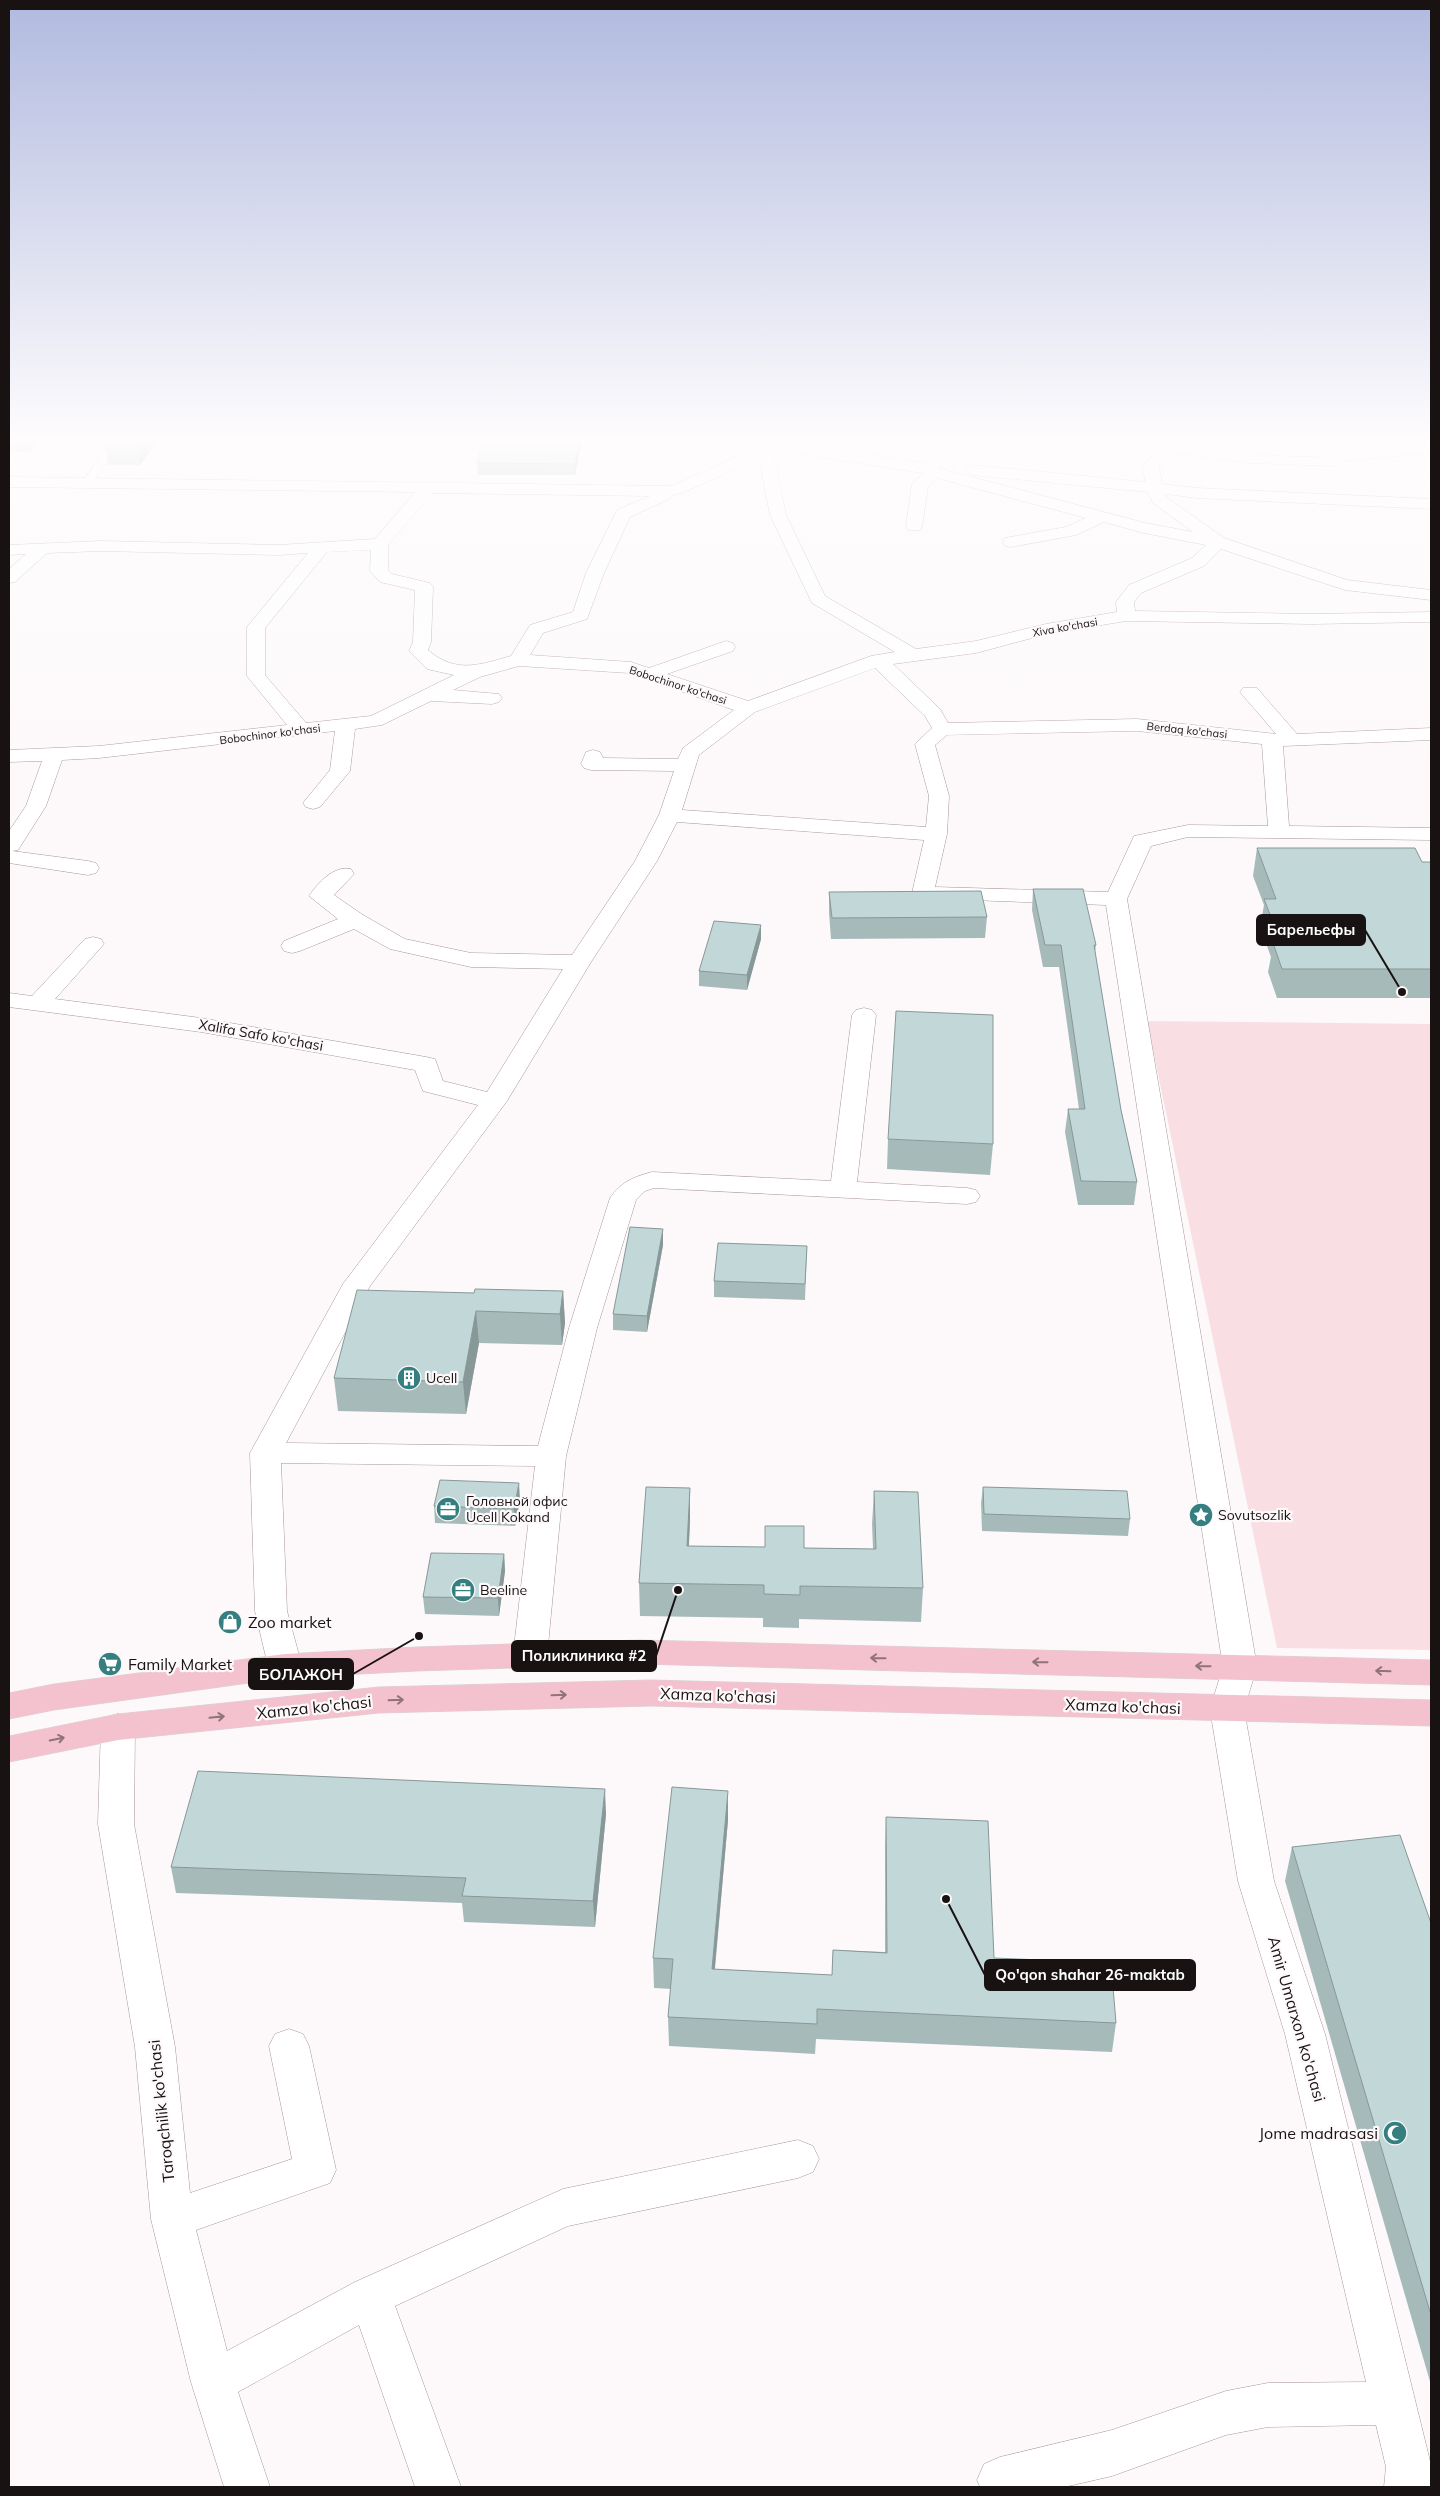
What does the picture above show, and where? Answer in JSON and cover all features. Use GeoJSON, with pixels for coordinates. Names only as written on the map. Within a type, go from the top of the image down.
{"type":"FeatureCollection","features":[{"type":"Feature","properties":{"kind":"main road"},"geometry":{"type":"LineString","coordinates":[[9,1706],[54,1697],[285,1666],[639,1652],[1431,1673]]}},
{"type":"Feature","properties":{"kind":"main road","name":"Xamza ko'chasi"},"geometry":{"type":"LineString","coordinates":[[9,1749],[118,1727],[379,1700],[650,1693],[1431,1713]]}},
{"type":"Feature","properties":{"kind":"street"},"geometry":{"type":"LineString","coordinates":[[9,578],[37,553]]}},
{"type":"Feature","properties":{"kind":"street"},"geometry":{"type":"LineString","coordinates":[[302,730],[256,676],[256,626],[316,553]]}},
{"type":"Feature","properties":{"kind":"street"},"geometry":{"type":"LineString","coordinates":[[380,553],[379,571],[386,578],[424,587],[422,642],[418,652],[434,665],[472,673]]}},
{"type":"Feature","properties":{"kind":"street"},"geometry":{"type":"LineString","coordinates":[[518,660],[536,629],[581,615],[595,573],[604,553]]}},
{"type":"Feature","properties":{"kind":"street"},"geometry":{"type":"LineString","coordinates":[[796,553],[818,599],[911,654]]}},
{"type":"Feature","properties":{"kind":"street"},"geometry":{"type":"LineString","coordinates":[[1126,616],[1125,602],[1135,589],[1198,562],[1207,553]]}},
{"type":"Feature","properties":{"kind":"street"},"geometry":{"type":"LineString","coordinates":[[1252,553],[1345,585],[1431,595]]}},
{"type":"Feature","properties":{"kind":"street","name":"Xiva ko'chasi"},"geometry":{"type":"LineString","coordinates":[[265,1453],[357,1284],[494,1101],[579,962],[646,861],[670,815],[690,752],[748,708],[878,660],[911,654],[976,647],[1046,629],[1126,616],[1311,619],[1431,617]]}},
{"type":"Feature","properties":{"kind":"street"},"geometry":{"type":"LineString","coordinates":[[650,674],[726,647]]}},
{"type":"Feature","properties":{"kind":"street","name":"Bobochinor ko'chasi"},"geometry":{"type":"LineString","coordinates":[[9,756],[99,752],[375,721],[472,673],[518,660],[631,668],[748,708]]}},
{"type":"Feature","properties":{"kind":"street"},"geometry":{"type":"LineString","coordinates":[[878,660],[933,713],[942,729],[925,744],[939,796],[936,834],[923,893],[1116,899]]}},
{"type":"Feature","properties":{"kind":"street"},"geometry":{"type":"LineString","coordinates":[[1250,692],[1281,739],[1279,831]]}},
{"type":"Feature","properties":{"kind":"street"},"geometry":{"type":"LineString","coordinates":[[428,695],[492,698]]}},
{"type":"Feature","properties":{"kind":"street"},"geometry":{"type":"LineString","coordinates":[[313,803],[340,771],[346,725]]}},
{"type":"Feature","properties":{"kind":"street","name":"Berdaq ko'chasi"},"geometry":{"type":"LineString","coordinates":[[942,729],[1137,725],[1281,739],[1431,734]]}},
{"type":"Feature","properties":{"kind":"street"},"geometry":{"type":"LineString","coordinates":[[54,754],[36,806],[9,849],[88,868]]}},
{"type":"Feature","properties":{"kind":"street"},"geometry":{"type":"LineString","coordinates":[[593,756],[592,764],[686,764]]}},
{"type":"Feature","properties":{"kind":"street"},"geometry":{"type":"LineString","coordinates":[[670,815],[936,834]]}},
{"type":"Feature","properties":{"kind":"street"},"geometry":{"type":"LineString","coordinates":[[1240,1667],[1116,899],[1142,841],[1188,831],[1431,834]]}},
{"type":"Feature","properties":{"kind":"street"},"geometry":{"type":"LineString","coordinates":[[343,874],[320,896],[355,920],[398,944],[471,960],[579,962]]}},
{"type":"Feature","properties":{"kind":"street"},"geometry":{"type":"LineString","coordinates":[[292,946],[355,920]]}},
{"type":"Feature","properties":{"kind":"street"},"geometry":{"type":"LineString","coordinates":[[37,1004],[93,944]]}},
{"type":"Feature","properties":{"kind":"street","name":"Xalifa Safo ko'chasi"},"geometry":{"type":"LineString","coordinates":[[9,1000],[201,1025],[426,1064],[432,1086],[494,1101]]}},
{"type":"Feature","properties":{"kind":"street"},"geometry":{"type":"LineString","coordinates":[[842,1189],[864,1015]]}},
{"type":"Feature","properties":{"kind":"street"},"geometry":{"type":"LineString","coordinates":[[530,1656],[551,1456],[583,1328],[623,1198],[636,1186],[652,1180],[967,1196]]}},
{"type":"Feature","properties":{"kind":"street"},"geometry":{"type":"LineString","coordinates":[[285,1666],[271,1611],[265,1453],[551,1456]]}},
{"type":"Feature","properties":{"kind":"street","name":"Amir Umarxon ko'chasi"},"geometry":{"type":"LineString","coordinates":[[1240,1667],[1227,1708],[1256,1880],[1305,2034],[1409,2467],[1407,2487]]}},
{"type":"Feature","properties":{"kind":"street","name":"Taroqchilik ko'chasi"},"geometry":{"type":"LineString","coordinates":[[118,1727],[116,1824],[155,2047],[172,2219],[213,2382],[247,2487]]}},
{"type":"Feature","properties":{"kind":"street"},"geometry":{"type":"LineString","coordinates":[[172,2219],[315,2170],[288,2046]]}},
{"type":"Feature","properties":{"kind":"street"},"geometry":{"type":"LineString","coordinates":[[213,2382],[370,2296],[563,2208],[798,2159]]}},
{"type":"Feature","properties":{"kind":"street"},"geometry":{"type":"LineString","coordinates":[[370,2296],[438,2487]]}},
{"type":"Feature","properties":{"kind":"street"},"geometry":{"type":"LineString","coordinates":[[1000,2480],[1112,2453],[1226,2413],[1268,2404],[1394,2403]]}},
{"type":"Feature","properties":{"kind":"shaded area"},"geometry":{"type":"Polygon","coordinates":[[[1147,1021],[1431,1024],[1431,1650],[1277,1648],[1147,1021]]]}},
{"type":"Feature","properties":{"kind":"building"},"geometry":{"type":"Polygon","coordinates":[[[1257,848],[1415,848],[1422,862],[1431,862],[1431,969],[1282,969],[1273,943],[1281,943],[1264,899],[1276,899],[1257,848]]]}},
{"type":"Feature","properties":{"kind":"building"},"geometry":{"type":"Polygon","coordinates":[[[1033,889],[1083,889],[1096,945],[1094,945],[1121,1110],[1137,1182],[1081,1181],[1068,1109],[1085,1109],[1061,945],[1045,945],[1033,889]]]}},
{"type":"Feature","properties":{"kind":"building"},"geometry":{"type":"Polygon","coordinates":[[[981,891],[987,917],[832,918],[829,892],[981,891]]]}},
{"type":"Feature","properties":{"kind":"building"},"geometry":{"type":"Polygon","coordinates":[[[714,921],[761,925],[747,975],[699,971],[714,921]]]}},
{"type":"Feature","properties":{"kind":"building"},"geometry":{"type":"Polygon","coordinates":[[[896,1011],[993,1015],[993,1144],[888,1139],[896,1011]]]}},
{"type":"Feature","properties":{"kind":"building"},"geometry":{"type":"Polygon","coordinates":[[[630,1227],[663,1229],[647,1316],[613,1314],[630,1227]]]}},
{"type":"Feature","properties":{"kind":"building"},"geometry":{"type":"Polygon","coordinates":[[[718,1243],[807,1246],[805,1284],[714,1281],[718,1243]]]}},
{"type":"Feature","properties":{"kind":"building"},"geometry":{"type":"Polygon","coordinates":[[[475,1289],[563,1291],[560,1314],[476,1311],[463,1382],[334,1378],[357,1290],[474,1293],[475,1289]]]}},
{"type":"Feature","properties":{"kind":"building"},"geometry":{"type":"Polygon","coordinates":[[[440,1480],[519,1483],[514,1509],[434,1506],[440,1480]]]}},
{"type":"Feature","properties":{"kind":"building"},"geometry":{"type":"Polygon","coordinates":[[[646,1487],[690,1488],[687,1546],[765,1547],[765,1526],[804,1526],[804,1548],[876,1549],[874,1491],[918,1492],[923,1588],[800,1586],[800,1595],[764,1594],[764,1585],[639,1583],[646,1487]]]}},
{"type":"Feature","properties":{"kind":"building"},"geometry":{"type":"Polygon","coordinates":[[[983,1487],[1127,1491],[1130,1519],[984,1514],[983,1487]]]}},
{"type":"Feature","properties":{"kind":"building"},"geometry":{"type":"Polygon","coordinates":[[[431,1553],[504,1554],[498,1598],[423,1597],[431,1553]]]}},
{"type":"Feature","properties":{"kind":"building"},"geometry":{"type":"Polygon","coordinates":[[[198,1771],[605,1789],[593,1901],[462,1896],[466,1878],[171,1867],[198,1771]]]}},
{"type":"Feature","properties":{"kind":"building"},"geometry":{"type":"Polygon","coordinates":[[[672,1787],[728,1791],[712,1969],[832,1975],[833,1950],[887,1953],[886,1817],[988,1821],[994,1958],[1111,1963],[1116,2023],[817,2009],[817,2024],[668,2017],[673,1959],[653,1958],[672,1787]]]}},
{"type":"Feature","properties":{"kind":"building","name":"Jome madrasasi"},"geometry":{"type":"Polygon","coordinates":[[[1400,1835],[1431,1923],[1431,2315],[1292,1847],[1400,1835]]]}},
{"type":"Feature","properties":{"kind":"place","name":"Барельефы"},"geometry":{"type":"Point","coordinates":[1402,992]}},
{"type":"Feature","properties":{"kind":"place","name":"Ucell"},"geometry":{"type":"Point","coordinates":[409,1378]}},
{"type":"Feature","properties":{"kind":"place","name":"Головной офис Ucell Kokand"},"geometry":{"type":"Point","coordinates":[448,1509]}},
{"type":"Feature","properties":{"kind":"place","name":"Sovutsozlik"},"geometry":{"type":"Point","coordinates":[1201,1515]}},
{"type":"Feature","properties":{"kind":"place","name":"Beeline"},"geometry":{"type":"Point","coordinates":[463,1590]}},
{"type":"Feature","properties":{"kind":"place","name":"Поликлиника #2"},"geometry":{"type":"Point","coordinates":[678,1590]}},
{"type":"Feature","properties":{"kind":"place","name":"Zoo market"},"geometry":{"type":"Point","coordinates":[230,1622]}},
{"type":"Feature","properties":{"kind":"place","name":"БОЛАЖОН"},"geometry":{"type":"Point","coordinates":[419,1636]}},
{"type":"Feature","properties":{"kind":"place","name":"Family Market"},"geometry":{"type":"Point","coordinates":[110,1664]}},
{"type":"Feature","properties":{"kind":"place","name":"Qo'qon shahar 26-maktab"},"geometry":{"type":"Point","coordinates":[946,1899]}},
{"type":"Feature","properties":{"kind":"place","name":"Jome madrasasi"},"geometry":{"type":"Point","coordinates":[1395,2133]}}]}
